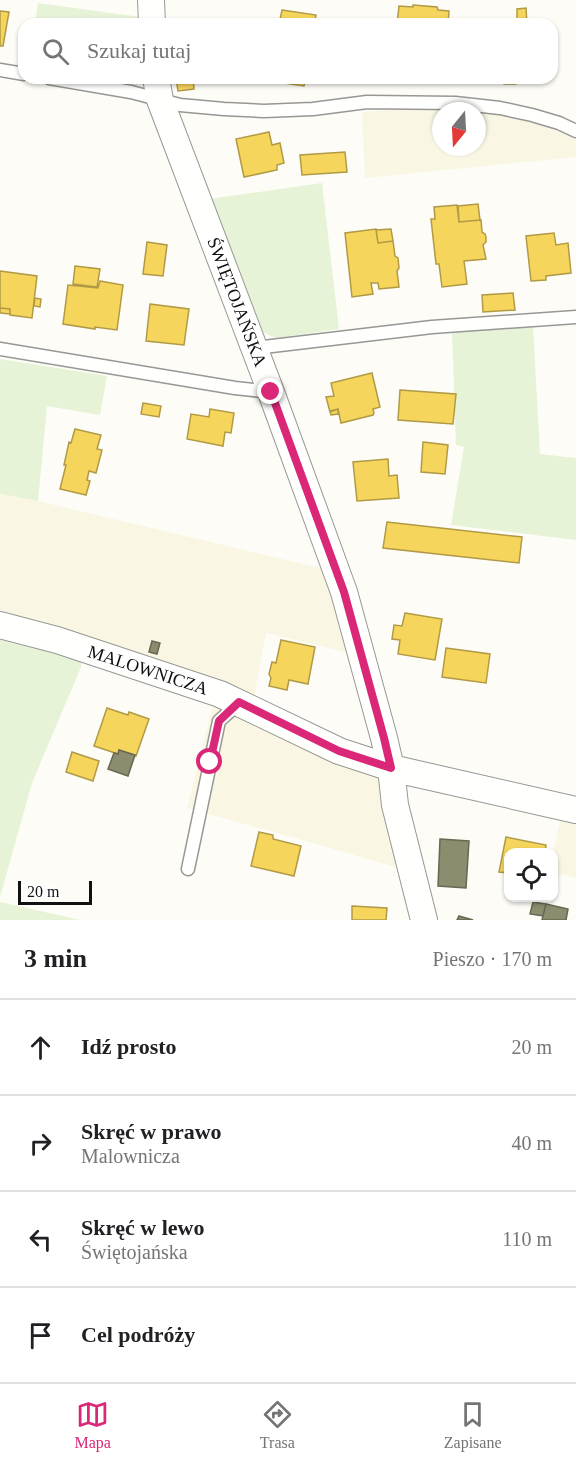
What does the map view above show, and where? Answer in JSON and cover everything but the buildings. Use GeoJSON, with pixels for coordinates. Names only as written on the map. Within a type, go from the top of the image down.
{"type":"FeatureCollection","features":[{"type":"Feature","properties":{"kind":"street"},"geometry":{"type":"LineString","coordinates":[[151,0],[152,18]]}},
{"type":"Feature","properties":{"kind":"street","name":"ŚWIĘTOJAŃSKA"},"geometry":{"type":"LineString","coordinates":[[158,89],[344,592],[391,768]]}},
{"type":"Feature","properties":{"kind":"street","name":"MALOWNICZA"},"geometry":{"type":"LineString","coordinates":[[0,625],[68,643],[219,694],[339,751],[391,768],[576,810]]}},
{"type":"Feature","properties":{"kind":"street"},"geometry":{"type":"LineString","coordinates":[[391,768],[395,805],[424,920]]}},
{"type":"Feature","properties":{"kind":"lane"},"geometry":{"type":"LineString","coordinates":[[0,70],[18,73]]}},
{"type":"Feature","properties":{"kind":"lane"},"geometry":{"type":"LineString","coordinates":[[84,84],[131,92],[158,89],[180,105],[264,111],[313,109],[367,102],[455,104],[500,108],[559,123],[576,131]]}},
{"type":"Feature","properties":{"kind":"lane"},"geometry":{"type":"LineString","coordinates":[[255,348],[432,327],[576,316]]}},
{"type":"Feature","properties":{"kind":"lane"},"geometry":{"type":"LineString","coordinates":[[0,349],[271,392]]}},
{"type":"Feature","properties":{"kind":"lane"},"geometry":{"type":"LineString","coordinates":[[188,869],[219,721],[239,702]]}},
{"type":"Feature","properties":{"kind":"shaded area"},"geometry":{"type":"Polygon","coordinates":[[[401,109],[432,110],[432,156],[486,156],[487,112],[537,122],[576,138],[576,157],[365,178],[362,112],[401,109]]]}},
{"type":"Feature","properties":{"kind":"shaded area"},"geometry":{"type":"Polygon","coordinates":[[[0,494],[324,569],[350,653],[266,633],[253,704],[0,615],[0,494]]]}},
{"type":"Feature","properties":{"kind":"shaded area"},"geometry":{"type":"Polygon","coordinates":[[[214,701],[379,776],[401,869],[187,808],[214,701]]]}},
{"type":"Feature","properties":{"kind":"shaded area"},"geometry":{"type":"Polygon","coordinates":[[[561,818],[576,823],[576,878],[558,874],[558,848],[554,848],[561,818]]]}},
{"type":"Feature","properties":{"kind":"green space"},"geometry":{"type":"Polygon","coordinates":[[[38,3],[140,17],[140,18],[36,18],[38,3]]]}},
{"type":"Feature","properties":{"kind":"green space"},"geometry":{"type":"Polygon","coordinates":[[[322,183],[339,329],[276,338],[260,331],[209,199],[322,183]]]}},
{"type":"Feature","properties":{"kind":"green space"},"geometry":{"type":"Polygon","coordinates":[[[533,327],[540,454],[576,458],[576,540],[451,525],[464,447],[456,445],[452,331],[533,327]]]}},
{"type":"Feature","properties":{"kind":"green space"},"geometry":{"type":"Polygon","coordinates":[[[0,359],[107,376],[100,415],[47,406],[38,501],[0,494],[0,359]]]}},
{"type":"Feature","properties":{"kind":"green space"},"geometry":{"type":"Polygon","coordinates":[[[0,634],[82,657],[81,667],[32,783],[0,897],[0,634]]]}},
{"type":"Feature","properties":{"kind":"green space"},"geometry":{"type":"Polygon","coordinates":[[[0,902],[80,920],[0,920],[0,902]]]}},
{"type":"Feature","properties":{"kind":"route"},"geometry":{"type":"LineString","coordinates":[[210,762],[219,721],[239,702],[339,751],[391,768],[344,592],[271,392]]}}]}
